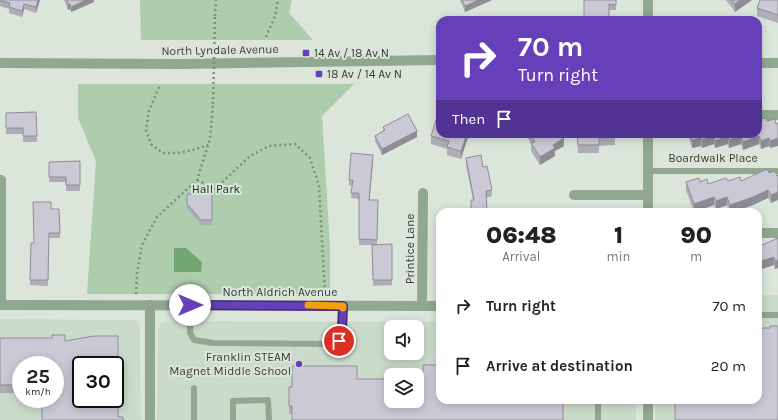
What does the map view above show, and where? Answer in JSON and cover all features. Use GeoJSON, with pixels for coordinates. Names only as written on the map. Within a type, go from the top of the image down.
{"type":"FeatureCollection","features":[{"type":"Feature","properties":{"kind":"street"},"geometry":{"type":"LineString","coordinates":[[648,0],[648,16]]}},
{"type":"Feature","properties":{"kind":"street","name":"North Lyndale Avenue"},"geometry":{"type":"LineString","coordinates":[[0,63],[181,64],[436,60]]}},
{"type":"Feature","properties":{"kind":"street"},"geometry":{"type":"LineString","coordinates":[[762,63],[778,63]]}},
{"type":"Feature","properties":{"kind":"street"},"geometry":{"type":"LineString","coordinates":[[762,115],[778,115]]}},
{"type":"Feature","properties":{"kind":"street"},"geometry":{"type":"LineString","coordinates":[[648,138],[648,208]]}},
{"type":"Feature","properties":{"kind":"street"},"geometry":{"type":"LineString","coordinates":[[0,305],[1,180]]}},
{"type":"Feature","properties":{"kind":"street","name":"Printice Lane"},"geometry":{"type":"LineString","coordinates":[[422,306],[423,193]]}},
{"type":"Feature","properties":{"kind":"street"},"geometry":{"type":"LineString","coordinates":[[574,195],[648,195]]}},
{"type":"Feature","properties":{"kind":"street"},"geometry":{"type":"LineString","coordinates":[[762,233],[778,233]]}},
{"type":"Feature","properties":{"kind":"street","name":"North Aldrich Avenue"},"geometry":{"type":"LineString","coordinates":[[0,305],[436,306]]}},
{"type":"Feature","properties":{"kind":"street"},"geometry":{"type":"LineString","coordinates":[[150,305],[150,420]]}},
{"type":"Feature","properties":{"kind":"street"},"geometry":{"type":"LineString","coordinates":[[648,404],[648,420]]}},
{"type":"Feature","properties":{"kind":"lane","name":"Boardwalk Place"},"geometry":{"type":"LineString","coordinates":[[648,171],[778,171]]}},
{"type":"Feature","properties":{"kind":"lane"},"geometry":{"type":"LineString","coordinates":[[190,305],[190,333],[194,340],[213,343],[330,344],[339,341],[342,331],[343,306]]}},
{"type":"Feature","properties":{"kind":"lane"},"geometry":{"type":"LineString","coordinates":[[762,315],[778,315]]}},
{"type":"Feature","properties":{"kind":"lane"},"geometry":{"type":"LineString","coordinates":[[194,388],[194,420]]}},
{"type":"Feature","properties":{"kind":"lane"},"geometry":{"type":"LineString","coordinates":[[233,420],[233,401],[268,400],[269,420]]}},
{"type":"Feature","properties":{"kind":"lane"},"geometry":{"type":"LineString","coordinates":[[598,404],[598,420]]}},
{"type":"Feature","properties":{"kind":"path"},"geometry":{"type":"LineString","coordinates":[[136,295],[137,273],[142,245],[157,217],[197,180],[210,139],[213,104],[216,0]]}},
{"type":"Feature","properties":{"kind":"path"},"geometry":{"type":"LineString","coordinates":[[266,36],[275,16],[278,0]]}},
{"type":"Feature","properties":{"kind":"path"},"geometry":{"type":"LineString","coordinates":[[159,87],[149,111],[146,130],[151,144],[163,153],[179,153],[196,149],[208,144]]}},
{"type":"Feature","properties":{"kind":"path"},"geometry":{"type":"LineString","coordinates":[[197,180],[215,189],[250,156],[269,146],[295,144],[310,158],[320,186],[325,294]]}},
{"type":"Feature","properties":{"kind":"shaded area"},"geometry":{"type":"Polygon","coordinates":[[[174,248],[186,248],[202,262],[201,272],[174,272],[174,248]]]}},
{"type":"Feature","properties":{"kind":"shaded area"},"geometry":{"type":"Polygon","coordinates":[[[762,295],[778,295],[778,420],[655,420],[655,404],[762,404],[762,295]]]}},
{"type":"Feature","properties":{"kind":"shaded area"},"geometry":{"type":"Polygon","coordinates":[[[0,319],[136,320],[140,326],[141,420],[0,420],[0,319]]]}},
{"type":"Feature","properties":{"kind":"shaded area","name":"Franklin STEAM Magnet Middle School"},"geometry":{"type":"Polygon","coordinates":[[[165,321],[384,322],[384,360],[424,360],[424,322],[436,322],[436,404],[636,404],[636,420],[157,420],[158,330],[161,324],[165,321]]]}},
{"type":"Feature","properties":{"kind":"green space"},"geometry":{"type":"Polygon","coordinates":[[[140,0],[292,0],[289,13],[313,40],[141,40],[140,0]]]}},
{"type":"Feature","properties":{"kind":"green space","name":"Hall Park"},"geometry":{"type":"Polygon","coordinates":[[[78,84],[354,84],[322,116],[330,247],[330,294],[87,294],[96,161],[78,118],[78,84]]]}},
{"type":"Feature","properties":{"kind":"building"},"geometry":{"type":"Polygon","coordinates":[[[0,0],[38,0],[36,7],[24,4],[22,11],[9,7],[10,3],[0,0]]]}},
{"type":"Feature","properties":{"kind":"building"},"geometry":{"type":"Polygon","coordinates":[[[67,0],[86,0],[71,7],[67,0]]]}},
{"type":"Feature","properties":{"kind":"building"},"geometry":{"type":"Polygon","coordinates":[[[462,0],[479,0],[465,6],[462,0]]]}},
{"type":"Feature","properties":{"kind":"building"},"geometry":{"type":"Polygon","coordinates":[[[584,0],[616,0],[616,5],[609,4],[609,16],[584,16],[584,0]]]}},
{"type":"Feature","properties":{"kind":"building"},"geometry":{"type":"Polygon","coordinates":[[[732,0],[740,0],[735,4],[732,0]]]}},
{"type":"Feature","properties":{"kind":"building"},"geometry":{"type":"Polygon","coordinates":[[[760,0],[778,0],[778,15],[757,8],[760,0]]]}},
{"type":"Feature","properties":{"kind":"building"},"geometry":{"type":"Polygon","coordinates":[[[36,112],[37,136],[23,136],[23,128],[6,128],[6,113],[36,112]]]}},
{"type":"Feature","properties":{"kind":"building"},"geometry":{"type":"Polygon","coordinates":[[[408,114],[417,131],[382,149],[375,136],[385,130],[383,127],[408,114]]]}},
{"type":"Feature","properties":{"kind":"building"},"geometry":{"type":"Polygon","coordinates":[[[766,118],[767,121],[775,119],[776,124],[778,123],[778,138],[770,141],[769,138],[761,141],[760,138],[762,138],[762,119],[766,118]]]}},
{"type":"Feature","properties":{"kind":"building"},"geometry":{"type":"Polygon","coordinates":[[[436,120],[436,137],[431,136],[436,120]]]}},
{"type":"Feature","properties":{"kind":"building"},"geometry":{"type":"Polygon","coordinates":[[[438,138],[466,138],[461,151],[447,147],[449,141],[438,138]]]}},
{"type":"Feature","properties":{"kind":"building"},"geometry":{"type":"Polygon","coordinates":[[[532,138],[564,138],[553,145],[555,148],[540,157],[531,143],[535,142],[532,138]]]}},
{"type":"Feature","properties":{"kind":"building"},"geometry":{"type":"Polygon","coordinates":[[[577,138],[599,138],[599,145],[578,145],[577,138]]]}},
{"type":"Feature","properties":{"kind":"building"},"geometry":{"type":"Polygon","coordinates":[[[714,138],[723,138],[715,141],[714,138]]]}},
{"type":"Feature","properties":{"kind":"building"},"geometry":{"type":"Polygon","coordinates":[[[742,138],[754,138],[743,142],[742,138]]]}},
{"type":"Feature","properties":{"kind":"building"},"geometry":{"type":"Polygon","coordinates":[[[351,153],[373,155],[369,200],[378,200],[377,240],[359,239],[359,193],[351,193],[353,180],[349,180],[351,153]]]}},
{"type":"Feature","properties":{"kind":"building"},"geometry":{"type":"Polygon","coordinates":[[[481,155],[483,167],[487,166],[492,190],[486,191],[487,208],[471,208],[471,200],[474,200],[466,158],[481,155]]]}},
{"type":"Feature","properties":{"kind":"building"},"geometry":{"type":"Polygon","coordinates":[[[80,161],[80,185],[66,185],[66,177],[49,177],[49,162],[80,161]]]}},
{"type":"Feature","properties":{"kind":"building"},"geometry":{"type":"Polygon","coordinates":[[[767,169],[769,173],[775,171],[777,176],[778,175],[778,192],[771,195],[768,190],[730,205],[727,197],[716,201],[714,197],[694,204],[686,182],[699,178],[700,182],[707,179],[708,184],[726,178],[728,181],[740,177],[741,181],[767,169]]]}},
{"type":"Feature","properties":{"kind":"building"},"geometry":{"type":"Polygon","coordinates":[[[187,194],[212,194],[212,220],[201,220],[187,204],[187,194]]]}},
{"type":"Feature","properties":{"kind":"building"},"geometry":{"type":"Polygon","coordinates":[[[33,202],[51,202],[51,209],[59,209],[60,233],[49,233],[48,280],[30,280],[31,243],[34,243],[33,202]]]}},
{"type":"Feature","properties":{"kind":"building"},"geometry":{"type":"Polygon","coordinates":[[[778,238],[778,260],[775,261],[774,257],[762,261],[762,245],[778,238]]]}},
{"type":"Feature","properties":{"kind":"building"},"geometry":{"type":"Polygon","coordinates":[[[392,244],[392,280],[373,280],[372,245],[392,244]]]}},
{"type":"Feature","properties":{"kind":"building"},"geometry":{"type":"Polygon","coordinates":[[[770,326],[778,326],[778,420],[675,420],[675,404],[762,404],[762,328],[770,328],[770,326]]]}},
{"type":"Feature","properties":{"kind":"building"},"geometry":{"type":"Polygon","coordinates":[[[52,335],[65,335],[65,341],[94,336],[118,336],[118,356],[72,356],[72,408],[118,408],[118,417],[123,417],[123,420],[42,420],[42,408],[64,408],[64,356],[12,356],[12,385],[0,385],[0,338],[52,338],[52,335]]]}},
{"type":"Feature","properties":{"kind":"building"},"geometry":{"type":"Polygon","coordinates":[[[423,365],[436,365],[436,404],[563,404],[563,420],[292,420],[292,406],[289,406],[289,387],[292,387],[292,366],[357,366],[357,379],[384,379],[384,408],[424,408],[423,365]]]}},
{"type":"Feature","properties":{"kind":"slow traffic"},"geometry":{"type":"LineString","coordinates":[[308,305],[343,306],[343,308]]}},
{"type":"Feature","properties":{"kind":"place","name":"14 Av / 18 Av N"},"geometry":{"type":"Point","coordinates":[306,53]}},
{"type":"Feature","properties":{"kind":"place","name":"18 Av / 14 Av N"},"geometry":{"type":"Point","coordinates":[319,74]}},
{"type":"Feature","properties":{"kind":"place","name":"Franklin STEAM Magnet Middle School"},"geometry":{"type":"Point","coordinates":[299,364]}},
{"type":"Feature","properties":{"kind":"route"},"geometry":{"type":"LineString","coordinates":[[190,305],[343,306],[342,331],[339,341]]}}]}
